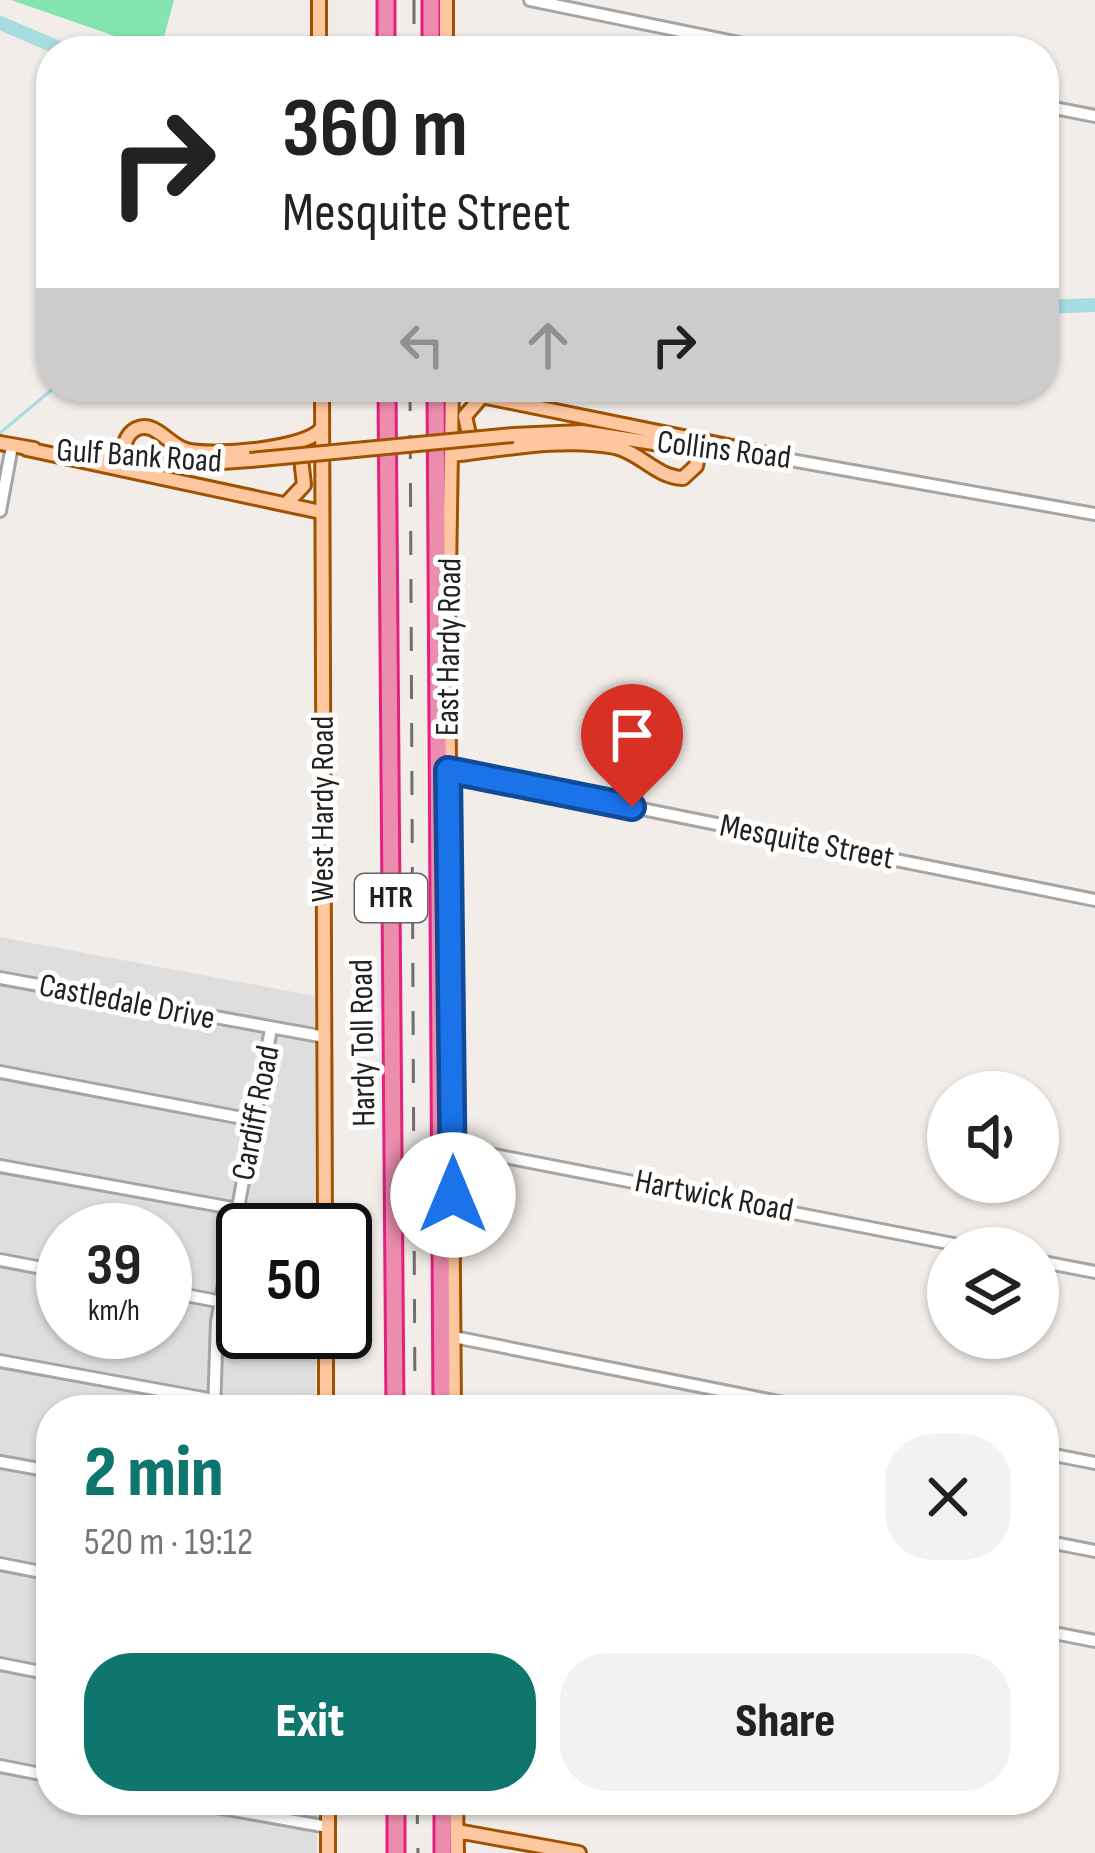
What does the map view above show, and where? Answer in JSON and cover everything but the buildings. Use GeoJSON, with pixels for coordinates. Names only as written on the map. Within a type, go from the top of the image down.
{"type":"FeatureCollection","features":[{"type":"Feature","properties":{"kind":"highway"},"geometry":{"type":"LineString","coordinates":[[386,0],[386,36]]}},
{"type":"Feature","properties":{"kind":"highway"},"geometry":{"type":"LineString","coordinates":[[430,36],[431,0]]}},
{"type":"Feature","properties":{"kind":"highway","name":"Hardy Toll Road"},"geometry":{"type":"LineString","coordinates":[[387,402],[395,1395]]}},
{"type":"Feature","properties":{"kind":"highway","name":"HTR"},"geometry":{"type":"LineString","coordinates":[[442,1395],[447,402]]}},
{"type":"Feature","properties":{"kind":"highway"},"geometry":{"type":"LineString","coordinates":[[396,1815],[396,1853]]}},
{"type":"Feature","properties":{"kind":"highway"},"geometry":{"type":"LineString","coordinates":[[443,1815],[443,1853]]}},
{"type":"Feature","properties":{"kind":"main road"},"geometry":{"type":"LineString","coordinates":[[319,0],[319,36]]}},
{"type":"Feature","properties":{"kind":"main road"},"geometry":{"type":"LineString","coordinates":[[446,0],[446,36]]}},
{"type":"Feature","properties":{"kind":"main road","name":"West Hardy Road"},"geometry":{"type":"LineString","coordinates":[[322,402],[325,1203]]}},
{"type":"Feature","properties":{"kind":"main road","name":"East Hardy Road"},"geometry":{"type":"LineString","coordinates":[[448,402],[452,455],[448,770],[454,1395]]}},
{"type":"Feature","properties":{"kind":"main road"},"geometry":{"type":"LineString","coordinates":[[477,402],[465,416],[472,446],[488,451]]}},
{"type":"Feature","properties":{"kind":"main road"},"geometry":{"type":"LineString","coordinates":[[518,402],[700,445],[776,457]]}},
{"type":"Feature","properties":{"kind":"main road"},"geometry":{"type":"LineString","coordinates":[[321,512],[120,465],[129,435],[146,427],[194,452],[292,444],[313,440],[322,428]]}},
{"type":"Feature","properties":{"kind":"main road","name":"Collins Road"},"geometry":{"type":"LineString","coordinates":[[350,451],[583,432],[700,445]]}},
{"type":"Feature","properties":{"kind":"main road","name":"Gulf Bank Road"},"geometry":{"type":"LineString","coordinates":[[5,444],[120,465],[180,465],[350,451]]}},
{"type":"Feature","properties":{"kind":"main road"},"geometry":{"type":"LineString","coordinates":[[285,504],[304,484],[303,454],[292,444]]}},
{"type":"Feature","properties":{"kind":"main road"},"geometry":{"type":"LineString","coordinates":[[452,455],[599,445],[636,454],[672,478],[683,478],[696,466],[700,445]]}},
{"type":"Feature","properties":{"kind":"main road"},"geometry":{"type":"LineString","coordinates":[[326,1359],[326,1395]]}},
{"type":"Feature","properties":{"kind":"main road"},"geometry":{"type":"LineString","coordinates":[[328,1815],[328,1853]]}},
{"type":"Feature","properties":{"kind":"main road"},"geometry":{"type":"LineString","coordinates":[[457,1815],[458,1853]]}},
{"type":"Feature","properties":{"kind":"main road"},"geometry":{"type":"LineString","coordinates":[[457,1832],[579,1853]]}},
{"type":"Feature","properties":{"kind":"street"},"geometry":{"type":"LineString","coordinates":[[530,0],[705,36]]}},
{"type":"Feature","properties":{"kind":"street"},"geometry":{"type":"LineString","coordinates":[[1059,109],[1095,116]]}},
{"type":"Feature","properties":{"kind":"street"},"geometry":{"type":"LineString","coordinates":[[0,511],[5,444]]}},
{"type":"Feature","properties":{"kind":"street","name":"Collins Road"},"geometry":{"type":"LineString","coordinates":[[776,457],[1095,514]]}},
{"type":"Feature","properties":{"kind":"street","name":"Mesquite Street"},"geometry":{"type":"LineString","coordinates":[[448,770],[1095,899]]}},
{"type":"Feature","properties":{"kind":"street","name":"Castledale Drive"},"geometry":{"type":"LineString","coordinates":[[0,978],[325,1037]]}},
{"type":"Feature","properties":{"kind":"street","name":"Cardiff Road"},"geometry":{"type":"LineString","coordinates":[[239,1203],[271,1029]]}},
{"type":"Feature","properties":{"kind":"street"},"geometry":{"type":"LineString","coordinates":[[0,1072],[253,1120]]}},
{"type":"Feature","properties":{"kind":"street","name":"Hartwick Road"},"geometry":{"type":"LineString","coordinates":[[453,1147],[927,1239]]}},
{"type":"Feature","properties":{"kind":"street"},"geometry":{"type":"LineString","coordinates":[[0,1166],[216,1205]]}},
{"type":"Feature","properties":{"kind":"street"},"geometry":{"type":"LineString","coordinates":[[0,1260],[36,1267]]}},
{"type":"Feature","properties":{"kind":"street"},"geometry":{"type":"LineString","coordinates":[[1059,1265],[1095,1272]]}},
{"type":"Feature","properties":{"kind":"street"},"geometry":{"type":"LineString","coordinates":[[454,1337],[744,1395]]}},
{"type":"Feature","properties":{"kind":"street","name":"Cardiff Road"},"geometry":{"type":"LineString","coordinates":[[215,1395],[217,1359]]}},
{"type":"Feature","properties":{"kind":"street"},"geometry":{"type":"LineString","coordinates":[[0,1361],[165,1395]]}},
{"type":"Feature","properties":{"kind":"street"},"geometry":{"type":"LineString","coordinates":[[1059,1457],[1095,1463]]}},
{"type":"Feature","properties":{"kind":"street"},"geometry":{"type":"LineString","coordinates":[[0,1462],[36,1469]]}},
{"type":"Feature","properties":{"kind":"street"},"geometry":{"type":"LineString","coordinates":[[1059,1544],[1095,1551]]}},
{"type":"Feature","properties":{"kind":"street"},"geometry":{"type":"LineString","coordinates":[[0,1564],[36,1571]]}},
{"type":"Feature","properties":{"kind":"street"},"geometry":{"type":"LineString","coordinates":[[1059,1634],[1095,1641]]}},
{"type":"Feature","properties":{"kind":"street"},"geometry":{"type":"LineString","coordinates":[[0,1664],[36,1671]]}},
{"type":"Feature","properties":{"kind":"street"},"geometry":{"type":"LineString","coordinates":[[0,1766],[36,1773]]}},
{"type":"Feature","properties":{"kind":"street"},"geometry":{"type":"LineString","coordinates":[[267,1815],[328,1827]]}},
{"type":"Feature","properties":{"kind":"shaded area"},"geometry":{"type":"Polygon","coordinates":[[[0,937],[315,996],[315,1203],[216,1203],[216,1359],[316,1359],[316,1395],[36,1395],[36,1815],[317,1815],[317,1853],[0,1853],[0,937]]]}},
{"type":"Feature","properties":{"kind":"green space"},"geometry":{"type":"Polygon","coordinates":[[[11,0],[174,0],[164,36],[115,36],[11,0]]]}},
{"type":"Feature","properties":{"kind":"waterway"},"geometry":{"type":"LineString","coordinates":[[0,23],[36,38]]}},
{"type":"Feature","properties":{"kind":"waterway"},"geometry":{"type":"LineString","coordinates":[[1059,306],[1095,305]]}},
{"type":"Feature","properties":{"kind":"waterway"},"geometry":{"type":"LineString","coordinates":[[0,433],[37,402]]}},
{"type":"Feature","properties":{"kind":"railway"},"geometry":{"type":"LineString","coordinates":[[414,0],[414,36]]}},
{"type":"Feature","properties":{"kind":"railway"},"geometry":{"type":"LineString","coordinates":[[410,402],[415,1395]]}},
{"type":"Feature","properties":{"kind":"railway"},"geometry":{"type":"LineString","coordinates":[[417,1815],[418,1853]]}},
{"type":"Feature","properties":{"kind":"route"},"geometry":{"type":"LineString","coordinates":[[453,1195],[448,770],[632,807]]}}]}
